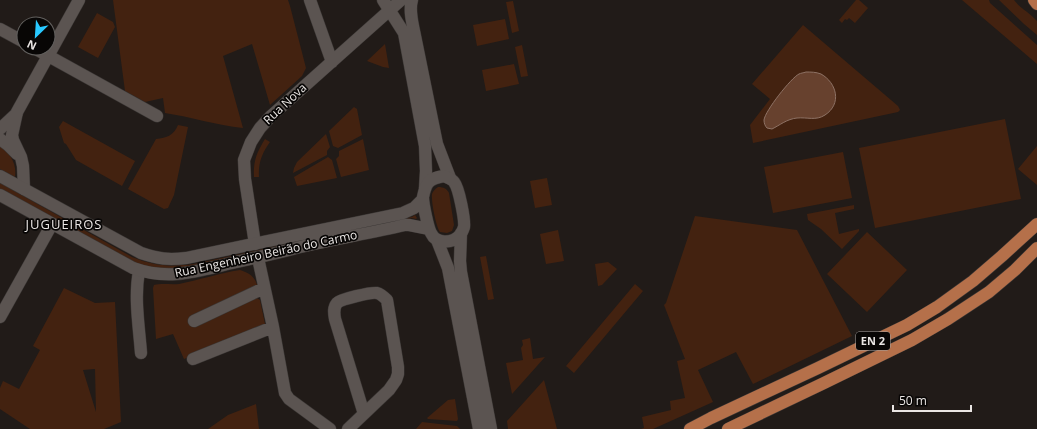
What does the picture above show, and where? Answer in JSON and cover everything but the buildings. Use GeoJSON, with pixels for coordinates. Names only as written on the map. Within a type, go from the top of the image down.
{"type":"FeatureCollection","features":[{"type":"Feature","properties":{"kind":"main road"},"geometry":{"type":"LineString","coordinates":[[1034,0],[1037,4]]}},
{"type":"Feature","properties":{"kind":"main road","name":"EN 2"},"geometry":{"type":"LineString","coordinates":[[690,429],[832,362],[906,325],[937,307],[973,281],[1037,224]]}},
{"type":"Feature","properties":{"kind":"main road","name":"EN 2"},"geometry":{"type":"LineString","coordinates":[[728,429],[912,340],[948,319],[989,292],[1037,248]]}},
{"type":"Feature","properties":{"kind":"street"},"geometry":{"type":"LineString","coordinates":[[56,42],[79,0]]}},
{"type":"Feature","properties":{"kind":"street"},"geometry":{"type":"LineString","coordinates":[[310,0],[332,62]]}},
{"type":"Feature","properties":{"kind":"street","name":"Rua Nova"},"geometry":{"type":"LineString","coordinates":[[255,244],[245,179],[244,160],[251,142],[260,128],[271,116],[332,62],[386,5],[401,0]]}},
{"type":"Feature","properties":{"kind":"street"},"geometry":{"type":"LineString","coordinates":[[412,0],[411,16],[437,144],[450,178],[455,183],[458,191],[464,226],[461,233],[452,241],[445,242],[437,240]]}},
{"type":"Feature","properties":{"kind":"street"},"geometry":{"type":"LineString","coordinates":[[386,5],[404,33],[425,146],[426,171],[424,193],[429,229],[431,234],[437,240],[449,273],[479,429]]}},
{"type":"Feature","properties":{"kind":"street"},"geometry":{"type":"LineString","coordinates":[[0,29],[16,38]]}},
{"type":"Feature","properties":{"kind":"street"},"geometry":{"type":"LineString","coordinates":[[0,129],[17,112],[48,56],[157,116]]}},
{"type":"Feature","properties":{"kind":"street"},"geometry":{"type":"LineString","coordinates":[[17,112],[12,135],[21,157],[24,189]]}},
{"type":"Feature","properties":{"kind":"street"},"geometry":{"type":"LineString","coordinates":[[0,140],[17,153],[23,166]]}},
{"type":"Feature","properties":{"kind":"street","name":"Rua Engenheiro Beirão do Carmo"},"geometry":{"type":"LineString","coordinates":[[0,176],[141,253],[154,258],[168,260],[186,258],[403,213],[414,208],[424,193],[428,183],[432,179],[444,176],[450,178]]}},
{"type":"Feature","properties":{"kind":"street","name":"Rua Engenheiro Beirão do Carmo"},"geometry":{"type":"LineString","coordinates":[[0,195],[125,264],[139,270],[157,274],[185,274],[300,247],[405,225],[429,229]]}},
{"type":"Feature","properties":{"kind":"street"},"geometry":{"type":"LineString","coordinates":[[0,317],[52,224]]}},
{"type":"Feature","properties":{"kind":"street"},"geometry":{"type":"LineString","coordinates":[[461,233],[461,272],[491,429]]}},
{"type":"Feature","properties":{"kind":"street"},"geometry":{"type":"LineString","coordinates":[[258,258],[285,393],[289,399],[330,429]]}},
{"type":"Feature","properties":{"kind":"street"},"geometry":{"type":"LineString","coordinates":[[139,270],[136,294],[141,353]]}},
{"type":"Feature","properties":{"kind":"street"},"geometry":{"type":"LineString","coordinates":[[194,322],[264,288]]}},
{"type":"Feature","properties":{"kind":"street"},"geometry":{"type":"LineString","coordinates":[[348,429],[364,414],[389,390],[398,374],[387,300],[377,293],[344,299],[338,302],[334,309],[335,318],[364,414]]}},
{"type":"Feature","properties":{"kind":"street"},"geometry":{"type":"LineString","coordinates":[[194,359],[273,327]]}},
{"type":"Feature","properties":{"kind":"shaded area"},"geometry":{"type":"Polygon","coordinates":[[[113,0],[288,0],[306,68],[302,76],[270,105],[252,44],[223,56],[243,128],[165,113],[163,98],[145,102],[125,91],[113,0]]]}},
{"type":"Feature","properties":{"kind":"shaded area"},"geometry":{"type":"Polygon","coordinates":[[[856,0],[859,0],[868,8],[855,23],[849,18],[847,20],[845,19],[842,23],[839,20],[856,0]]]}},
{"type":"Feature","properties":{"kind":"shaded area"},"geometry":{"type":"Polygon","coordinates":[[[962,0],[989,0],[990,3],[1037,45],[1037,64],[962,0]]]}},
{"type":"Feature","properties":{"kind":"shaded area"},"geometry":{"type":"Polygon","coordinates":[[[999,0],[1014,0],[1034,18],[1037,21],[1037,35],[1024,24],[999,0]]]}},
{"type":"Feature","properties":{"kind":"shaded area"},"geometry":{"type":"Polygon","coordinates":[[[513,1],[519,31],[512,33],[506,2],[513,1]]]}},
{"type":"Feature","properties":{"kind":"shaded area"},"geometry":{"type":"Polygon","coordinates":[[[97,13],[113,22],[115,27],[98,58],[78,47],[97,13]]]}},
{"type":"Feature","properties":{"kind":"shaded area"},"geometry":{"type":"Polygon","coordinates":[[[505,19],[509,39],[477,46],[473,25],[505,19]]]}},
{"type":"Feature","properties":{"kind":"shaded area"},"geometry":{"type":"Polygon","coordinates":[[[803,25],[898,106],[900,110],[898,112],[753,143],[750,125],[770,99],[752,84],[803,25]]]}},
{"type":"Feature","properties":{"kind":"shaded area"},"geometry":{"type":"Polygon","coordinates":[[[385,44],[389,68],[367,61],[385,44]]]}},
{"type":"Feature","properties":{"kind":"shaded area"},"geometry":{"type":"Polygon","coordinates":[[[522,45],[528,76],[521,77],[515,47],[522,45]]]}},
{"type":"Feature","properties":{"kind":"shaded area"},"geometry":{"type":"Polygon","coordinates":[[[514,64],[519,84],[486,91],[482,70],[514,64]]]}},
{"type":"Feature","properties":{"kind":"shaded area"},"geometry":{"type":"Polygon","coordinates":[[[806,72],[821,74],[831,83],[835,94],[834,105],[822,117],[793,119],[772,129],[767,128],[764,120],[773,103],[795,77],[806,72]]]}},
{"type":"Feature","properties":{"kind":"shaded area"},"geometry":{"type":"Polygon","coordinates":[[[354,107],[357,109],[362,135],[338,148],[333,146],[329,131],[354,107]]]}},
{"type":"Feature","properties":{"kind":"shaded area"},"geometry":{"type":"Polygon","coordinates":[[[1005,119],[1021,199],[875,228],[859,148],[1005,119]]]}},
{"type":"Feature","properties":{"kind":"shaded area"},"geometry":{"type":"Polygon","coordinates":[[[63,121],[135,161],[122,186],[76,160],[64,143],[59,127],[63,121]]]}},
{"type":"Feature","properties":{"kind":"shaded area"},"geometry":{"type":"Polygon","coordinates":[[[178,125],[188,127],[174,195],[168,208],[164,209],[128,189],[156,139],[164,138],[170,135],[178,125]]]}},
{"type":"Feature","properties":{"kind":"shaded area"},"geometry":{"type":"Polygon","coordinates":[[[326,134],[330,147],[327,151],[327,155],[293,173],[297,162],[326,134]]]}},
{"type":"Feature","properties":{"kind":"shaded area"},"geometry":{"type":"Polygon","coordinates":[[[265,139],[270,142],[261,158],[259,177],[254,177],[256,157],[265,139]]]}},
{"type":"Feature","properties":{"kind":"shaded area"},"geometry":{"type":"Polygon","coordinates":[[[363,139],[369,170],[341,177],[336,159],[339,156],[339,151],[363,139]]]}},
{"type":"Feature","properties":{"kind":"shaded area"},"geometry":{"type":"Polygon","coordinates":[[[0,145],[7,152],[14,163],[15,177],[0,169],[0,145]]]}},
{"type":"Feature","properties":{"kind":"shaded area"},"geometry":{"type":"Polygon","coordinates":[[[1037,146],[1037,185],[1018,169],[1037,146]]]}},
{"type":"Feature","properties":{"kind":"shaded area"},"geometry":{"type":"Polygon","coordinates":[[[843,152],[852,198],[773,213],[764,167],[843,152]]]}},
{"type":"Feature","properties":{"kind":"shaded area"},"geometry":{"type":"Polygon","coordinates":[[[328,157],[332,160],[337,178],[297,186],[294,177],[328,157]]]}},
{"type":"Feature","properties":{"kind":"shaded area"},"geometry":{"type":"Polygon","coordinates":[[[547,178],[552,205],[535,208],[530,181],[547,178]]]}},
{"type":"Feature","properties":{"kind":"shaded area"},"geometry":{"type":"Polygon","coordinates":[[[0,183],[132,257],[162,265],[194,264],[412,217],[415,215],[417,218],[186,267],[174,269],[152,269],[130,261],[0,189],[0,183]]]}},
{"type":"Feature","properties":{"kind":"shaded area"},"geometry":{"type":"Polygon","coordinates":[[[438,187],[445,188],[449,193],[454,225],[452,231],[447,233],[440,232],[434,214],[432,194],[438,187]]]}},
{"type":"Feature","properties":{"kind":"shaded area"},"geometry":{"type":"Polygon","coordinates":[[[854,205],[854,209],[835,213],[839,234],[859,229],[859,231],[842,249],[821,229],[808,220],[807,214],[854,205]]]}},
{"type":"Feature","properties":{"kind":"shaded area"},"geometry":{"type":"Polygon","coordinates":[[[695,216],[797,230],[852,336],[753,384],[736,352],[698,370],[713,402],[653,429],[641,429],[644,428],[642,417],[671,410],[670,401],[685,398],[677,361],[685,359],[664,305],[666,303],[695,216]]]}},
{"type":"Feature","properties":{"kind":"shaded area"},"geometry":{"type":"Polygon","coordinates":[[[558,230],[564,261],[546,264],[540,234],[558,230]]]}},
{"type":"Feature","properties":{"kind":"shaded area"},"geometry":{"type":"Polygon","coordinates":[[[867,232],[907,270],[867,312],[827,274],[867,232]]]}},
{"type":"Feature","properties":{"kind":"shaded area"},"geometry":{"type":"Polygon","coordinates":[[[486,256],[494,299],[488,300],[480,257],[486,256]]]}},
{"type":"Feature","properties":{"kind":"shaded area"},"geometry":{"type":"Polygon","coordinates":[[[608,262],[617,269],[602,285],[598,286],[595,264],[608,262]]]}},
{"type":"Feature","properties":{"kind":"shaded area"},"geometry":{"type":"Polygon","coordinates":[[[240,270],[250,275],[256,282],[257,298],[260,300],[265,324],[262,329],[184,359],[173,334],[156,339],[154,285],[179,284],[240,270]]]}},
{"type":"Feature","properties":{"kind":"shaded area"},"geometry":{"type":"Polygon","coordinates":[[[635,284],[643,291],[574,373],[566,366],[635,284]]]}},
{"type":"Feature","properties":{"kind":"shaded area"},"geometry":{"type":"Polygon","coordinates":[[[64,288],[95,303],[115,302],[121,422],[104,429],[30,429],[0,409],[0,388],[3,381],[19,389],[40,350],[33,346],[64,288]],[[95,369],[83,370],[96,412],[95,369]]]}},
{"type":"Feature","properties":{"kind":"shaded area"},"geometry":{"type":"Polygon","coordinates":[[[530,338],[533,359],[545,357],[512,394],[506,363],[523,360],[521,348],[523,345],[522,340],[530,338]]]}},
{"type":"Feature","properties":{"kind":"shaded area"},"geometry":{"type":"Polygon","coordinates":[[[544,380],[557,429],[508,429],[507,421],[544,380]]]}},
{"type":"Feature","properties":{"kind":"shaded area"},"geometry":{"type":"Polygon","coordinates":[[[455,399],[457,421],[427,418],[448,400],[455,399]]]}},
{"type":"Feature","properties":{"kind":"shaded area"},"geometry":{"type":"Polygon","coordinates":[[[256,404],[259,429],[208,429],[228,415],[256,404]]]}},
{"type":"Feature","properties":{"kind":"shaded area"},"geometry":{"type":"Polygon","coordinates":[[[422,422],[457,426],[460,429],[416,429],[422,422]]]}},
{"type":"Feature","properties":{"kind":"district","name":"JUGUEIROS"},"geometry":{"type":"Point","coordinates":[64,224]}}]}
